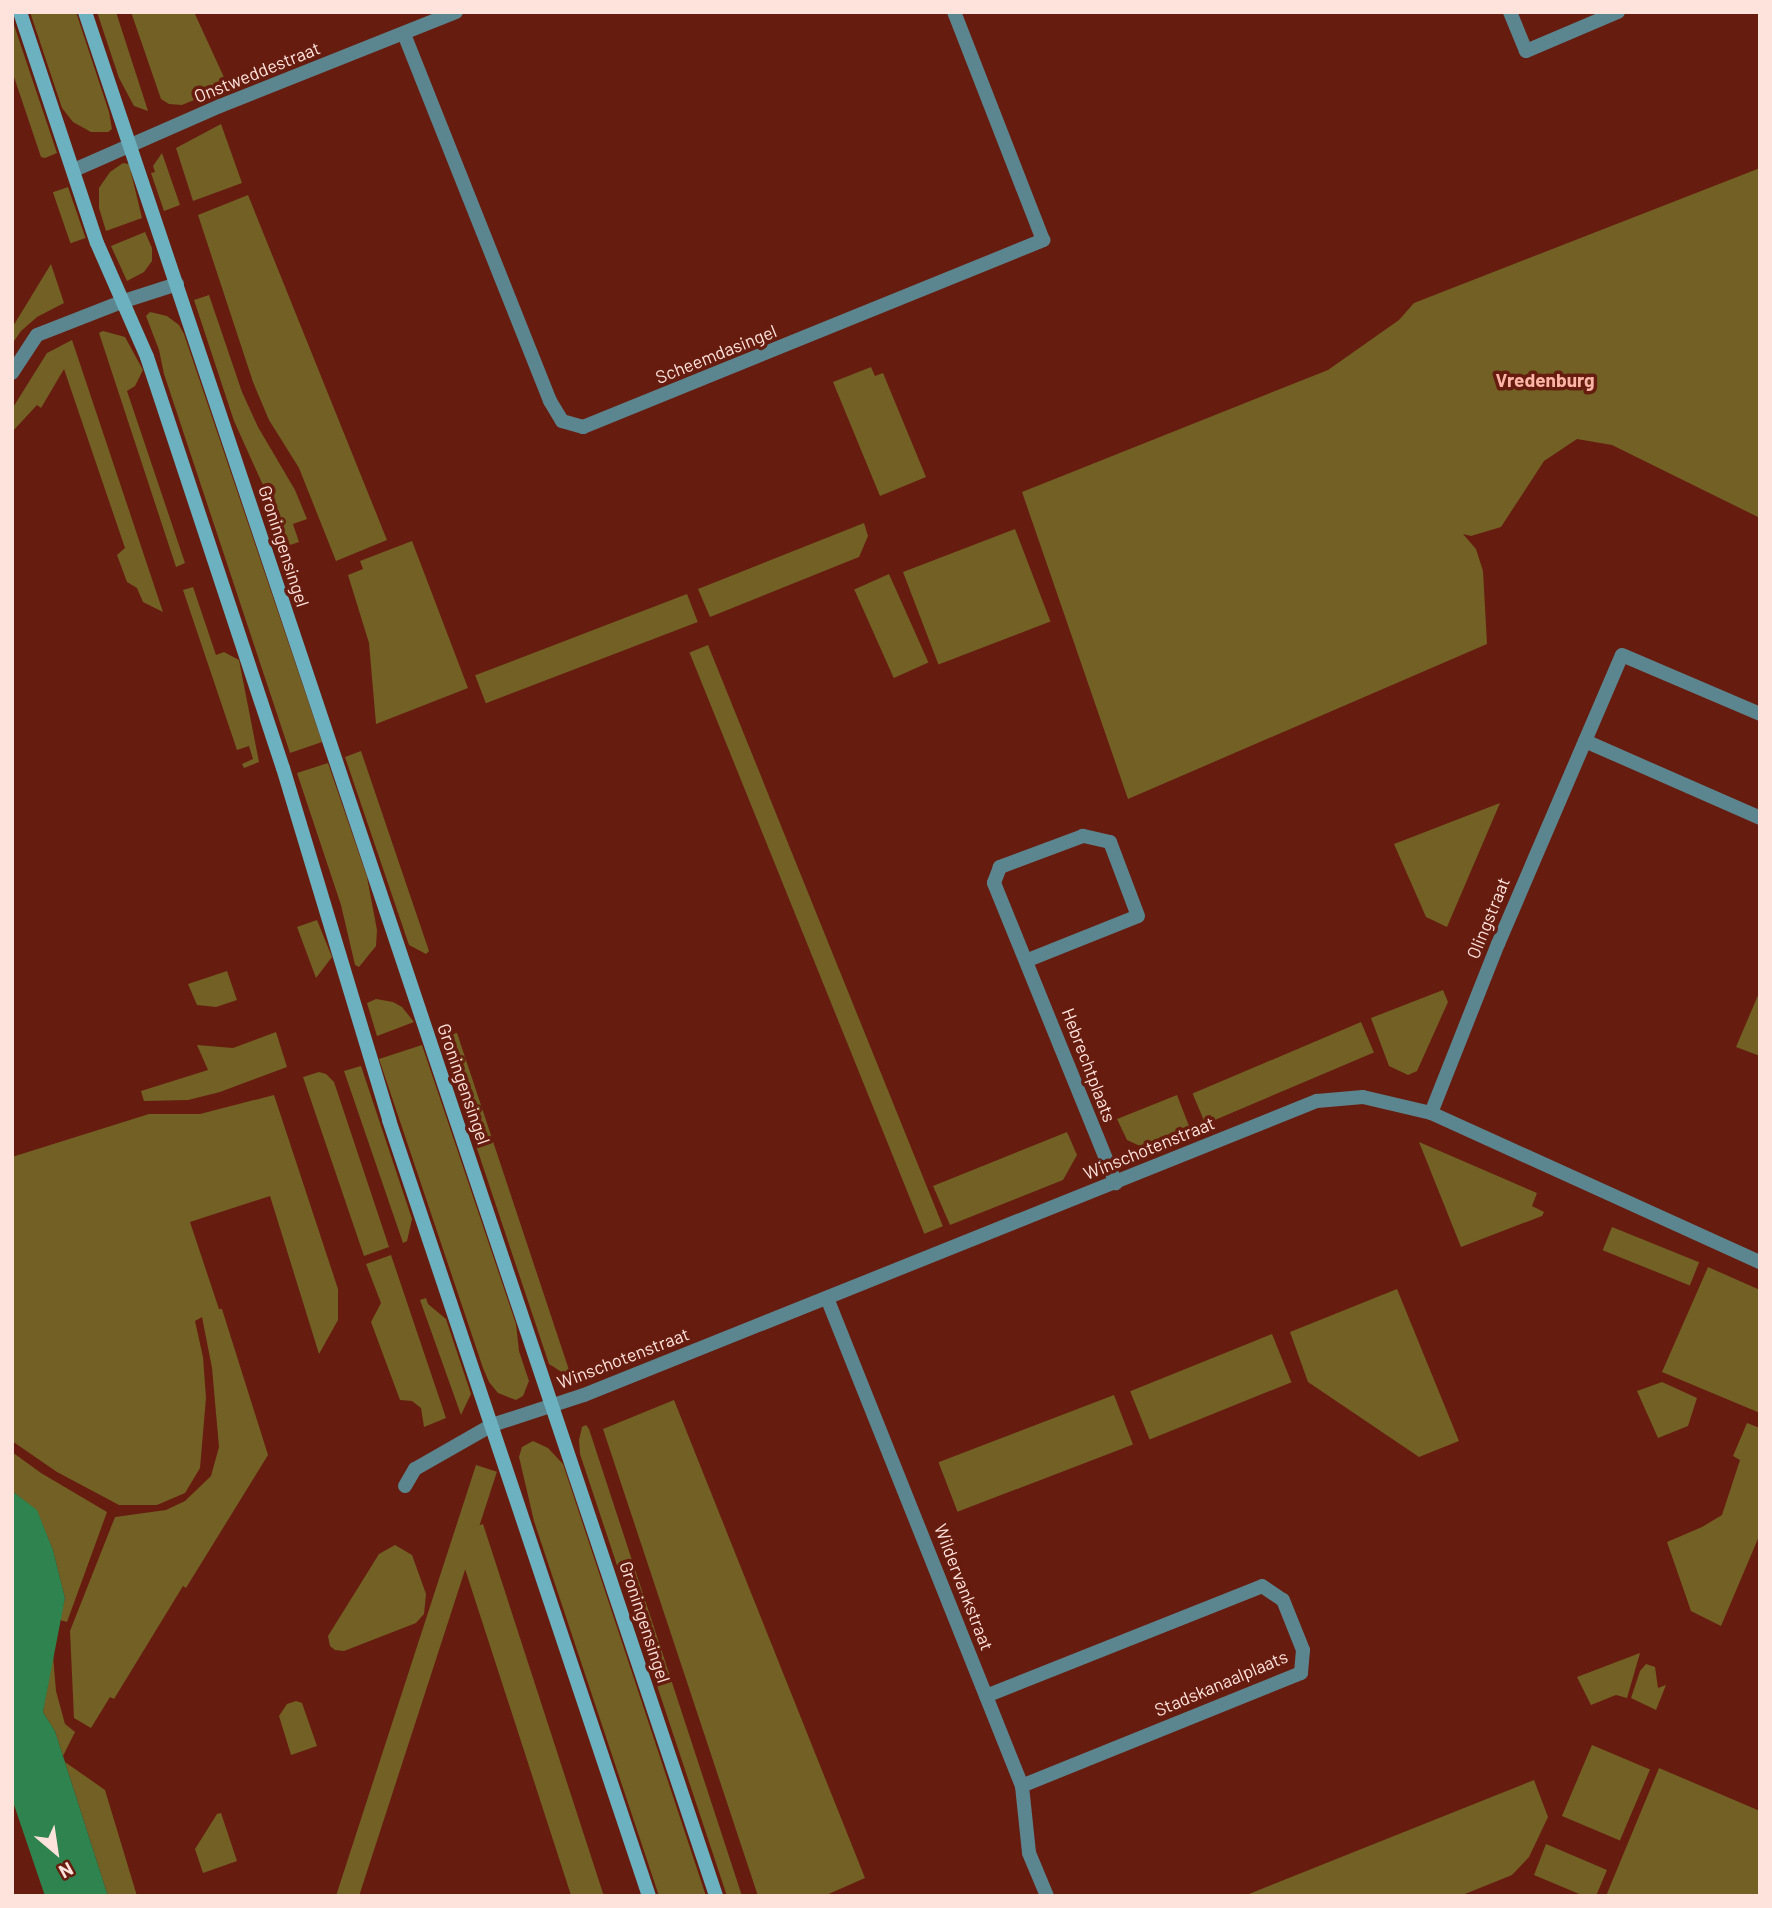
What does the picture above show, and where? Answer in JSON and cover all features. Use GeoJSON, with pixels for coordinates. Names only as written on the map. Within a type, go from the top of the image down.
{"type":"FeatureCollection","features":[{"type":"Feature","properties":{"kind":"street"},"geometry":{"type":"LineString","coordinates":[[20,12],[97,243],[147,357],[264,710],[389,1120],[649,1896]]}},
{"type":"Feature","properties":{"kind":"street","name":"Groningensingel"},"geometry":{"type":"LineString","coordinates":[[85,12],[350,810],[716,1896]]}},
{"type":"Feature","properties":{"kind":"street","name":"Onstweddestraat"},"geometry":{"type":"LineString","coordinates":[[74,170],[220,106],[456,12]]}},
{"type":"Feature","properties":{"kind":"street","name":"Scheemdasingel"},"geometry":{"type":"LineString","coordinates":[[404,34],[550,401],[562,421],[583,427],[1043,240],[954,12]]}},
{"type":"Feature","properties":{"kind":"street"},"geometry":{"type":"LineString","coordinates":[[1510,12],[1526,51],[1618,12]]}},
{"type":"Feature","properties":{"kind":"street"},"geometry":{"type":"LineString","coordinates":[[12,373],[37,335],[121,302],[177,284]]}},
{"type":"Feature","properties":{"kind":"street","name":"Olingstraat"},"geometry":{"type":"LineString","coordinates":[[1431,1113],[1498,944],[1622,655],[1760,714]]}},
{"type":"Feature","properties":{"kind":"street"},"geometry":{"type":"LineString","coordinates":[[1585,741],[1760,818]]}},
{"type":"Feature","properties":{"kind":"street","name":"Hebrechtplaats"},"geometry":{"type":"LineString","coordinates":[[1028,960],[1138,916],[1110,842],[1083,836],[1000,867],[994,883],[1028,960],[1116,1183]]}},
{"type":"Feature","properties":{"kind":"street","name":"Winschotenstraat"},"geometry":{"type":"LineString","coordinates":[[492,1425],[552,1405],[827,1298],[1317,1101],[1363,1097],[1431,1113],[1760,1262]]}},
{"type":"Feature","properties":{"kind":"street","name":"Wildervankstraat"},"geometry":{"type":"LineString","coordinates":[[827,1298],[1022,1786],[1030,1853],[1047,1896]]}},
{"type":"Feature","properties":{"kind":"street"},"geometry":{"type":"LineString","coordinates":[[405,1486],[415,1469],[492,1425]]}},
{"type":"Feature","properties":{"kind":"street","name":"Stadskanaalplaats"},"geometry":{"type":"LineString","coordinates":[[986,1696],[1262,1586],[1283,1600],[1303,1650],[1301,1673],[1022,1786]]}},
{"type":"Feature","properties":{"kind":"shaded area"},"geometry":{"type":"Polygon","coordinates":[[[30,12],[76,12],[109,112],[112,129],[108,132],[91,132],[73,122],[62,108],[30,12]]]}},
{"type":"Feature","properties":{"kind":"shaded area"},"geometry":{"type":"Polygon","coordinates":[[[97,12],[116,12],[148,111],[134,106],[119,78],[97,12]]]}},
{"type":"Feature","properties":{"kind":"shaded area"},"geometry":{"type":"Polygon","coordinates":[[[131,12],[194,12],[228,86],[182,105],[169,104],[161,99],[131,12]]]}},
{"type":"Feature","properties":{"kind":"shaded area"},"geometry":{"type":"Polygon","coordinates":[[[12,19],[57,153],[45,158],[41,157],[12,71],[12,19]]]}},
{"type":"Feature","properties":{"kind":"shaded area"},"geometry":{"type":"Polygon","coordinates":[[[221,124],[242,183],[193,201],[176,148],[221,124]]]}},
{"type":"Feature","properties":{"kind":"shaded area"},"geometry":{"type":"Polygon","coordinates":[[[162,153],[180,205],[164,211],[151,173],[155,172],[153,166],[162,153]]]}},
{"type":"Feature","properties":{"kind":"shaded area"},"geometry":{"type":"Polygon","coordinates":[[[123,163],[129,164],[142,218],[106,231],[99,208],[99,188],[110,172],[123,163]]]}},
{"type":"Feature","properties":{"kind":"shaded area"},"geometry":{"type":"Polygon","coordinates":[[[1760,168],[1760,518],[1612,445],[1577,439],[1544,461],[1501,527],[1471,536],[1463,534],[1476,549],[1483,571],[1487,644],[1128,799],[1022,492],[1328,370],[1399,320],[1414,303],[1760,168]]]}},
{"type":"Feature","properties":{"kind":"shaded area"},"geometry":{"type":"Polygon","coordinates":[[[68,187],[86,238],[70,243],[53,192],[68,187]]]}},
{"type":"Feature","properties":{"kind":"shaded area"},"geometry":{"type":"Polygon","coordinates":[[[248,195],[387,540],[336,561],[299,468],[269,420],[253,382],[198,215],[248,195]]]}},
{"type":"Feature","properties":{"kind":"shaded area"},"geometry":{"type":"Polygon","coordinates":[[[145,232],[152,248],[152,261],[144,272],[127,281],[111,246],[145,232]]]}},
{"type":"Feature","properties":{"kind":"shaded area"},"geometry":{"type":"Polygon","coordinates":[[[51,264],[64,303],[37,317],[21,331],[12,344],[12,328],[51,264]]]}},
{"type":"Feature","properties":{"kind":"shaded area"},"geometry":{"type":"Polygon","coordinates":[[[209,295],[242,392],[258,427],[295,490],[307,519],[293,524],[299,542],[290,545],[234,421],[194,300],[209,295]]]}},
{"type":"Feature","properties":{"kind":"shaded area"},"geometry":{"type":"Polygon","coordinates":[[[150,312],[167,316],[179,325],[184,334],[322,742],[290,753],[164,374],[159,350],[146,316],[150,312]]]}},
{"type":"Feature","properties":{"kind":"shaded area"},"geometry":{"type":"Polygon","coordinates":[[[103,331],[125,337],[143,370],[135,386],[127,391],[185,563],[176,567],[99,333],[103,331]]]}},
{"type":"Feature","properties":{"kind":"shaded area"},"geometry":{"type":"Polygon","coordinates":[[[72,340],[163,612],[143,602],[137,588],[127,582],[117,555],[125,548],[64,369],[41,408],[37,405],[12,432],[12,409],[47,353],[72,340]]]}},
{"type":"Feature","properties":{"kind":"shaded area"},"geometry":{"type":"Polygon","coordinates":[[[871,367],[875,376],[883,373],[926,477],[880,496],[833,382],[871,367]]]}},
{"type":"Feature","properties":{"kind":"shaded area"},"geometry":{"type":"Polygon","coordinates":[[[864,523],[868,536],[859,557],[710,617],[698,589],[864,523]]]}},
{"type":"Feature","properties":{"kind":"shaded area"},"geometry":{"type":"Polygon","coordinates":[[[1015,529],[1050,621],[938,664],[903,572],[1015,529]]]}},
{"type":"Feature","properties":{"kind":"shaded area"},"geometry":{"type":"Polygon","coordinates":[[[412,541],[468,688],[376,724],[369,643],[348,575],[363,569],[360,561],[412,541]]]}},
{"type":"Feature","properties":{"kind":"shaded area"},"geometry":{"type":"Polygon","coordinates":[[[889,574],[928,663],[894,678],[854,589],[889,574]]]}},
{"type":"Feature","properties":{"kind":"shaded area"},"geometry":{"type":"Polygon","coordinates":[[[193,587],[216,655],[224,652],[239,660],[259,762],[244,768],[242,764],[253,759],[249,746],[237,750],[183,590],[193,587]]]}},
{"type":"Feature","properties":{"kind":"shaded area"},"geometry":{"type":"Polygon","coordinates":[[[687,594],[698,622],[486,703],[475,675],[687,594]]]}},
{"type":"Feature","properties":{"kind":"shaded area"},"geometry":{"type":"Polygon","coordinates":[[[708,645],[943,1226],[924,1234],[689,652],[708,645]]]}},
{"type":"Feature","properties":{"kind":"shaded area"},"geometry":{"type":"Polygon","coordinates":[[[361,751],[429,951],[426,954],[409,945],[345,757],[361,751]]]}},
{"type":"Feature","properties":{"kind":"shaded area"},"geometry":{"type":"Polygon","coordinates":[[[328,763],[367,877],[377,930],[376,946],[359,967],[355,965],[341,905],[297,773],[328,763]]]}},
{"type":"Feature","properties":{"kind":"shaded area"},"geometry":{"type":"Polygon","coordinates":[[[1500,803],[1447,927],[1426,917],[1394,844],[1500,803]]]}},
{"type":"Feature","properties":{"kind":"shaded area"},"geometry":{"type":"Polygon","coordinates":[[[317,920],[332,957],[316,978],[297,927],[317,920]]]}},
{"type":"Feature","properties":{"kind":"shaded area"},"geometry":{"type":"Polygon","coordinates":[[[227,971],[237,1000],[216,1007],[197,1005],[188,984],[227,971]]]}},
{"type":"Feature","properties":{"kind":"shaded area"},"geometry":{"type":"Polygon","coordinates":[[[1443,990],[1448,1002],[1417,1071],[1408,1075],[1389,1066],[1371,1018],[1443,990]]]}},
{"type":"Feature","properties":{"kind":"shaded area"},"geometry":{"type":"Polygon","coordinates":[[[1760,993],[1760,1056],[1736,1047],[1760,993]]]}},
{"type":"Feature","properties":{"kind":"shaded area"},"geometry":{"type":"Polygon","coordinates":[[[376,999],[393,1002],[402,1007],[414,1022],[377,1036],[367,1003],[376,999]]]}},
{"type":"Feature","properties":{"kind":"shaded area"},"geometry":{"type":"Polygon","coordinates":[[[1361,1022],[1374,1052],[1205,1124],[1193,1094],[1361,1022]]]}},
{"type":"Feature","properties":{"kind":"shaded area"},"geometry":{"type":"Polygon","coordinates":[[[276,1032],[287,1067],[220,1092],[188,1100],[144,1101],[141,1091],[208,1070],[197,1045],[233,1048],[276,1032]]]}},
{"type":"Feature","properties":{"kind":"shaded area"},"geometry":{"type":"Polygon","coordinates":[[[457,1033],[570,1373],[568,1376],[549,1364],[440,1038],[457,1033]]]}},
{"type":"Feature","properties":{"kind":"shaded area"},"geometry":{"type":"Polygon","coordinates":[[[422,1045],[516,1324],[519,1351],[529,1381],[523,1396],[516,1400],[498,1393],[483,1368],[379,1059],[422,1045]]]}},
{"type":"Feature","properties":{"kind":"shaded area"},"geometry":{"type":"Polygon","coordinates":[[[361,1066],[412,1219],[407,1241],[403,1243],[344,1071],[361,1066]]]}},
{"type":"Feature","properties":{"kind":"shaded area"},"geometry":{"type":"Polygon","coordinates":[[[319,1072],[326,1074],[334,1082],[389,1247],[364,1256],[303,1077],[319,1072]]]}},
{"type":"Feature","properties":{"kind":"shaded area"},"geometry":{"type":"Polygon","coordinates":[[[274,1095],[338,1289],[338,1320],[319,1354],[270,1196],[190,1222],[219,1309],[222,1309],[268,1455],[186,1588],[183,1586],[114,1699],[110,1697],[91,1728],[74,1718],[70,1631],[115,1517],[166,1510],[185,1501],[211,1476],[219,1447],[212,1368],[202,1317],[195,1321],[203,1357],[206,1398],[200,1468],[185,1493],[157,1505],[119,1505],[57,1472],[12,1441],[12,1157],[149,1114],[200,1114],[274,1095]]]}},
{"type":"Feature","properties":{"kind":"shaded area"},"geometry":{"type":"Polygon","coordinates":[[[1177,1095],[1189,1126],[1140,1146],[1127,1140],[1117,1119],[1177,1095]]]}},
{"type":"Feature","properties":{"kind":"shaded area"},"geometry":{"type":"Polygon","coordinates":[[[1067,1132],[1077,1155],[1063,1180],[950,1225],[933,1186],[1067,1132]]]}},
{"type":"Feature","properties":{"kind":"shaded area"},"geometry":{"type":"Polygon","coordinates":[[[1419,1142],[1537,1193],[1532,1206],[1544,1212],[1542,1216],[1461,1247],[1419,1142]]]}},
{"type":"Feature","properties":{"kind":"shaded area"},"geometry":{"type":"Polygon","coordinates":[[[1612,1227],[1699,1262],[1690,1285],[1603,1250],[1612,1227]]]}},
{"type":"Feature","properties":{"kind":"shaded area"},"geometry":{"type":"Polygon","coordinates":[[[391,1255],[446,1418],[424,1427],[421,1408],[412,1401],[400,1400],[371,1322],[381,1303],[366,1264],[391,1255]]]}},
{"type":"Feature","properties":{"kind":"shaded area"},"geometry":{"type":"Polygon","coordinates":[[[1708,1267],[1760,1290],[1760,1413],[1662,1372],[1708,1267]]]}},
{"type":"Feature","properties":{"kind":"shaded area"},"geometry":{"type":"Polygon","coordinates":[[[1397,1289],[1459,1441],[1419,1457],[1308,1382],[1290,1332],[1397,1289]]]}},
{"type":"Feature","properties":{"kind":"shaded area"},"geometry":{"type":"Polygon","coordinates":[[[426,1298],[428,1304],[446,1319],[471,1394],[461,1415],[420,1300],[426,1298]]]}},
{"type":"Feature","properties":{"kind":"shaded area"},"geometry":{"type":"Polygon","coordinates":[[[1272,1334],[1291,1382],[1150,1440],[1130,1391],[1272,1334]]]}},
{"type":"Feature","properties":{"kind":"shaded area"},"geometry":{"type":"Polygon","coordinates":[[[1662,1382],[1697,1398],[1688,1426],[1658,1438],[1637,1391],[1662,1382]]]}},
{"type":"Feature","properties":{"kind":"shaded area"},"geometry":{"type":"Polygon","coordinates":[[[1114,1395],[1133,1444],[957,1512],[938,1462],[1114,1395]]]}},
{"type":"Feature","properties":{"kind":"shaded area"},"geometry":{"type":"Polygon","coordinates":[[[674,1400],[865,1878],[824,1896],[758,1896],[603,1429],[674,1400]]]}},
{"type":"Feature","properties":{"kind":"shaded area"},"geometry":{"type":"Polygon","coordinates":[[[1747,1423],[1760,1428],[1760,1534],[1721,1626],[1691,1611],[1667,1542],[1722,1515],[1740,1460],[1733,1456],[1747,1423]]]}},
{"type":"Feature","properties":{"kind":"shaded area"},"geometry":{"type":"Polygon","coordinates":[[[586,1425],[742,1896],[727,1896],[580,1454],[579,1440],[582,1427],[586,1425]]]}},
{"type":"Feature","properties":{"kind":"shaded area"},"geometry":{"type":"Polygon","coordinates":[[[533,1441],[548,1448],[563,1464],[706,1896],[659,1896],[534,1521],[519,1457],[522,1447],[533,1441]]]}},
{"type":"Feature","properties":{"kind":"shaded area"},"geometry":{"type":"Polygon","coordinates":[[[12,1452],[41,1473],[107,1512],[67,1622],[60,1620],[65,1598],[53,1550],[37,1511],[12,1491],[12,1452]]]}},
{"type":"Feature","properties":{"kind":"shaded area"},"geometry":{"type":"Polygon","coordinates":[[[476,1465],[497,1472],[359,1896],[336,1896],[476,1465]]]}},
{"type":"Feature","properties":{"kind":"shaded area"},"geometry":{"type":"Polygon","coordinates":[[[12,1491],[37,1510],[53,1550],[65,1598],[43,1712],[55,1731],[108,1896],[45,1896],[12,1799],[12,1491]]]}},
{"type":"Feature","properties":{"kind":"shaded area"},"geometry":{"type":"Polygon","coordinates":[[[483,1524],[604,1896],[571,1896],[454,1534],[483,1524]]]}},
{"type":"Feature","properties":{"kind":"shaded area"},"geometry":{"type":"Polygon","coordinates":[[[395,1545],[412,1555],[426,1594],[424,1614],[416,1623],[344,1651],[335,1650],[330,1646],[328,1636],[379,1554],[395,1545]]]}},
{"type":"Feature","properties":{"kind":"shaded area"},"geometry":{"type":"Polygon","coordinates":[[[1640,1653],[1627,1698],[1616,1695],[1591,1705],[1577,1677],[1640,1653]]]}},
{"type":"Feature","properties":{"kind":"shaded area"},"geometry":{"type":"Polygon","coordinates":[[[53,1655],[56,1691],[65,1724],[75,1732],[63,1756],[55,1731],[43,1712],[53,1655]]]}},
{"type":"Feature","properties":{"kind":"shaded area"},"geometry":{"type":"Polygon","coordinates":[[[1646,1664],[1655,1667],[1658,1688],[1666,1685],[1656,1710],[1631,1698],[1640,1671],[1646,1664]]]}},
{"type":"Feature","properties":{"kind":"shaded area"},"geometry":{"type":"Polygon","coordinates":[[[296,1701],[302,1703],[317,1746],[291,1755],[279,1716],[287,1704],[296,1701]]]}},
{"type":"Feature","properties":{"kind":"shaded area"},"geometry":{"type":"Polygon","coordinates":[[[1592,1745],[1650,1770],[1620,1840],[1562,1816],[1592,1745]]]}},
{"type":"Feature","properties":{"kind":"shaded area"},"geometry":{"type":"Polygon","coordinates":[[[65,1762],[105,1790],[137,1896],[108,1896],[65,1762]]]}},
{"type":"Feature","properties":{"kind":"shaded area"},"geometry":{"type":"Polygon","coordinates":[[[1659,1768],[1760,1811],[1760,1896],[1606,1896],[1659,1768]]]}},
{"type":"Feature","properties":{"kind":"shaded area"},"geometry":{"type":"Polygon","coordinates":[[[1534,1780],[1548,1817],[1529,1857],[1512,1875],[1460,1896],[1244,1896],[1534,1780]]]}},
{"type":"Feature","properties":{"kind":"shaded area"},"geometry":{"type":"Polygon","coordinates":[[[221,1813],[237,1861],[203,1873],[195,1849],[217,1814],[221,1813]]]}},
{"type":"Feature","properties":{"kind":"shaded area"},"geometry":{"type":"Polygon","coordinates":[[[1546,1844],[1607,1870],[1596,1896],[1584,1896],[1534,1875],[1546,1844]]]}},
{"type":"Feature","properties":{"kind":"district","name":"Vredenburg"},"geometry":{"type":"Point","coordinates":[1545,380]}}]}
